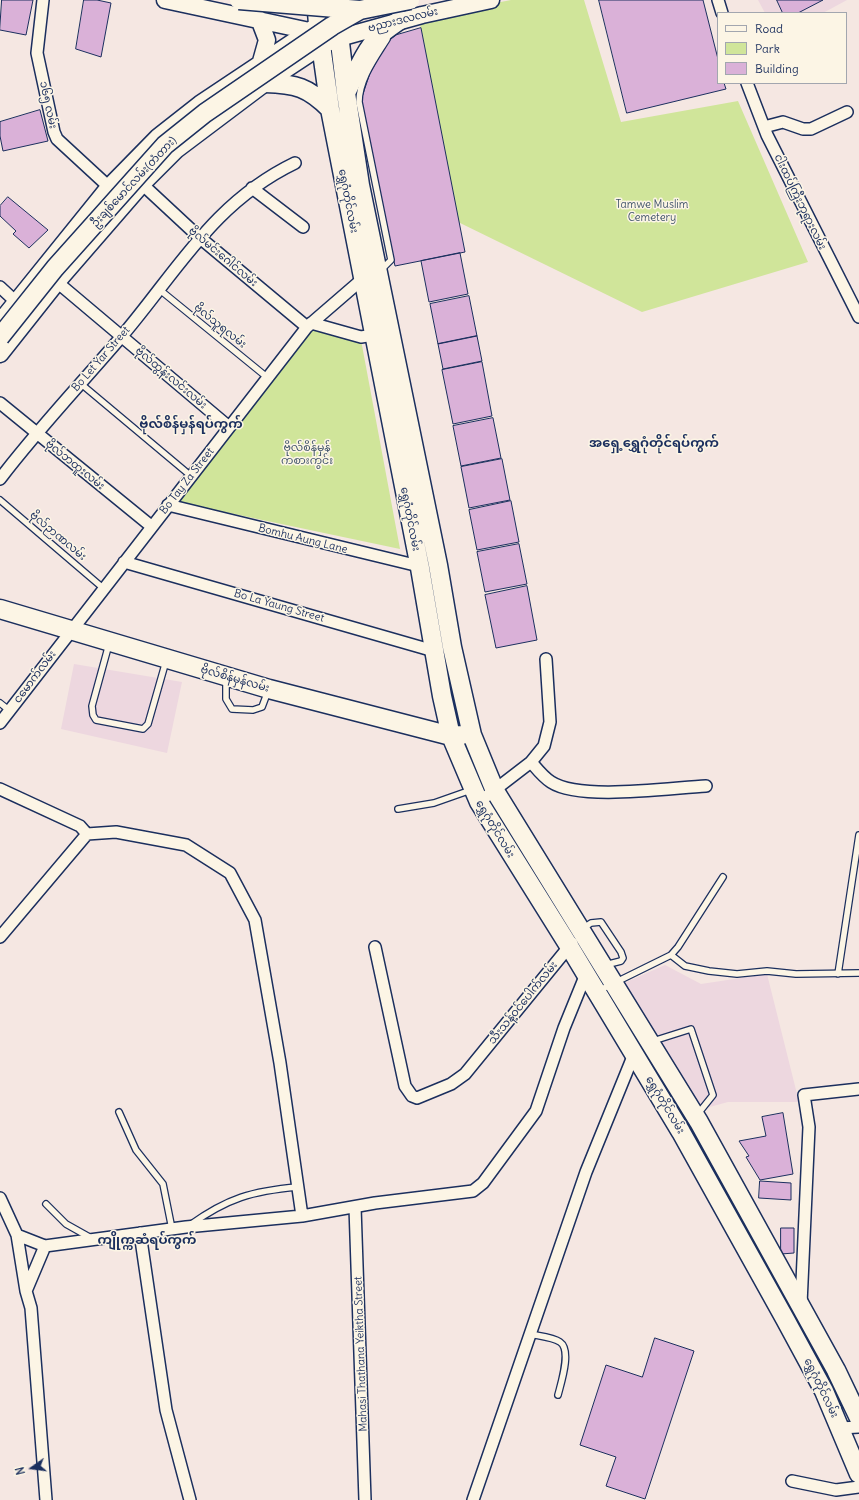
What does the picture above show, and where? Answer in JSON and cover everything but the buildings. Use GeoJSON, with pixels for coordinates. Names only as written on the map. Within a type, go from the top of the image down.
{"type":"FeatureCollection","features":[{"type":"Feature","properties":{"kind":"main road"},"geometry":{"type":"LineString","coordinates":[[166,0],[259,19],[324,22]]}},
{"type":"Feature","properties":{"kind":"main road"},"geometry":{"type":"LineString","coordinates":[[239,0],[360,10],[410,0]]}},
{"type":"Feature","properties":{"kind":"main road"},"geometry":{"type":"LineString","coordinates":[[262,0],[324,22]]}},
{"type":"Feature","properties":{"kind":"main road"},"geometry":{"type":"LineString","coordinates":[[8,336],[0,323],[15,301],[109,187],[158,137],[200,104],[324,22],[378,0]]}},
{"type":"Feature","properties":{"kind":"main road","name":"ဗညားဒလလမ်း"},"geometry":{"type":"LineString","coordinates":[[324,22],[400,20],[491,0]]}},
{"type":"Feature","properties":{"kind":"main road","name":"ဦးချစ်မောင်လမ်း(တံတား)"},"geometry":{"type":"LineString","coordinates":[[8,336],[55,268],[165,145],[324,22],[360,10]]}},
{"type":"Feature","properties":{"kind":"main road"},"geometry":{"type":"LineString","coordinates":[[259,19],[267,40],[260,65]]}},
{"type":"Feature","properties":{"kind":"main road"},"geometry":{"type":"LineString","coordinates":[[346,93],[362,59],[371,46],[380,35],[400,20]]}},
{"type":"Feature","properties":{"kind":"main road"},"geometry":{"type":"LineString","coordinates":[[0,354],[8,336],[142,184],[176,150],[265,83],[324,22]]}},
{"type":"Feature","properties":{"kind":"main road","name":"ရွှေဂုံတိုင်လမ်း"},"geometry":{"type":"LineString","coordinates":[[324,22],[346,93],[360,185],[371,275]]}},
{"type":"Feature","properties":{"kind":"main road","name":"ရွှေဂုံတိုင်လမ်း"},"geometry":{"type":"LineString","coordinates":[[324,22],[330,109],[371,275],[383,334],[438,565],[452,647],[472,735],[495,791],[696,1117],[836,1370],[859,1418]]}},
{"type":"Feature","properties":{"kind":"main road"},"geometry":{"type":"LineString","coordinates":[[265,83],[290,84],[316,95],[330,109]]}},
{"type":"Feature","properties":{"kind":"main road","name":"ရွှေဂုံတိုင်လမ်း"},"geometry":{"type":"LineString","coordinates":[[383,334],[434,651],[451,736],[476,796],[569,946],[681,1132],[824,1391],[859,1474]]}},
{"type":"Feature","properties":{"kind":"main road","name":"ဗိုလ်စိန်မှန်လမ်း"},"geometry":{"type":"LineString","coordinates":[[0,609],[269,689],[451,736],[472,735]]}},
{"type":"Feature","properties":{"kind":"main road"},"geometry":{"type":"LineString","coordinates":[[586,974],[602,964]]}},
{"type":"Feature","properties":{"kind":"street","name":"၁၆၅ လမ်း"},"geometry":{"type":"LineString","coordinates":[[43,0],[37,53],[54,132],[57,139],[109,187]]}},
{"type":"Feature","properties":{"kind":"street"},"geometry":{"type":"LineString","coordinates":[[718,0],[722,12]]}},
{"type":"Feature","properties":{"kind":"street","name":"ငါးထပ်ကြီးဘုရားလမ်း"},"geometry":{"type":"LineString","coordinates":[[747,84],[764,127],[823,249],[859,318]]}},
{"type":"Feature","properties":{"kind":"street"},"geometry":{"type":"LineString","coordinates":[[764,127],[783,122],[803,129],[811,129],[847,112]]}},
{"type":"Feature","properties":{"kind":"street","name":"Bo Let Yar Street"},"geometry":{"type":"LineString","coordinates":[[0,479],[36,433],[122,336],[160,290],[199,237],[227,208],[266,177],[295,163]]}},
{"type":"Feature","properties":{"kind":"street","name":"ဗိုလ်မင်းဂေါင်လမ်း"},"geometry":{"type":"LineString","coordinates":[[142,184],[199,237],[309,325]]}},
{"type":"Feature","properties":{"kind":"street"},"geometry":{"type":"LineString","coordinates":[[252,188],[303,227]]}},
{"type":"Feature","properties":{"kind":"street","name":"Bo Tay Za Street"},"geometry":{"type":"LineString","coordinates":[[70,631],[309,325],[371,275]]}},
{"type":"Feature","properties":{"kind":"street","name":"ဗိုလ်ထွန်းလင်းလမ်း"},"geometry":{"type":"LineString","coordinates":[[57,282],[229,427]]}},
{"type":"Feature","properties":{"kind":"street"},"geometry":{"type":"LineString","coordinates":[[0,286],[15,301]]}},
{"type":"Feature","properties":{"kind":"street"},"geometry":{"type":"LineString","coordinates":[[309,325],[361,337],[383,334]]}},
{"type":"Feature","properties":{"kind":"street","name":"ဗိုလ်ဘထူးလမ်း"},"geometry":{"type":"LineString","coordinates":[[0,403],[151,526]]}},
{"type":"Feature","properties":{"kind":"street","name":"Bomhu Aung Lane"},"geometry":{"type":"LineString","coordinates":[[168,505],[420,568],[438,565]]}},
{"type":"Feature","properties":{"kind":"street","name":"Bo La Yaung Street"},"geometry":{"type":"LineString","coordinates":[[124,562],[434,651]]}},
{"type":"Feature","properties":{"kind":"street","name":"ငမောက်လမ်း"},"geometry":{"type":"LineString","coordinates":[[0,723],[70,631]]}},
{"type":"Feature","properties":{"kind":"street"},"geometry":{"type":"LineString","coordinates":[[476,796],[495,791],[531,762],[544,746],[550,722],[546,659]]}},
{"type":"Feature","properties":{"kind":"street"},"geometry":{"type":"LineString","coordinates":[[531,762],[550,782],[567,789],[597,793],[706,786]]}},
{"type":"Feature","properties":{"kind":"street"},"geometry":{"type":"LineString","coordinates":[[0,789],[80,826],[86,834]]}},
{"type":"Feature","properties":{"kind":"street"},"geometry":{"type":"LineString","coordinates":[[0,937],[86,834],[116,832],[186,845],[230,873],[255,920],[280,1063],[302,1216]]}},
{"type":"Feature","properties":{"kind":"street","name":"သီးသန့်ဝင်ပေါက်လမ်း"},"geometry":{"type":"LineString","coordinates":[[374,947],[405,1086],[412,1096],[417,1098],[434,1093],[466,1074],[569,946],[583,932]]}},
{"type":"Feature","properties":{"kind":"street"},"geometry":{"type":"LineString","coordinates":[[17,1235],[45,1246],[186,1227],[302,1216],[355,1207],[473,1191],[483,1183],[536,1111],[564,1028],[586,974]]}},
{"type":"Feature","properties":{"kind":"street"},"geometry":{"type":"LineString","coordinates":[[473,1500],[586,1172],[634,1054]]}},
{"type":"Feature","properties":{"kind":"street"},"geometry":{"type":"LineString","coordinates":[[801,1309],[809,1127],[804,1095],[859,1089]]}},
{"type":"Feature","properties":{"kind":"street"},"geometry":{"type":"LineString","coordinates":[[0,1198],[17,1235],[26,1292],[31,1308],[46,1500]]}},
{"type":"Feature","properties":{"kind":"street","name":"Mahasi Thathana Yeiktha Street"},"geometry":{"type":"LineString","coordinates":[[355,1207],[365,1500]]}},
{"type":"Feature","properties":{"kind":"street"},"geometry":{"type":"LineString","coordinates":[[140,1233],[166,1410],[190,1500]]}},
{"type":"Feature","properties":{"kind":"street"},"geometry":{"type":"LineString","coordinates":[[26,1292],[45,1246]]}},
{"type":"Feature","properties":{"kind":"street"},"geometry":{"type":"LineString","coordinates":[[840,1428],[859,1427]]}},
{"type":"Feature","properties":{"kind":"street"},"geometry":{"type":"LineString","coordinates":[[792,1481],[836,1490],[859,1487]]}},
{"type":"Feature","properties":{"kind":"lane"},"geometry":{"type":"LineString","coordinates":[[371,275],[391,260],[359,102],[359,93],[371,64],[400,20]]}},
{"type":"Feature","properties":{"kind":"lane","name":"ဗိုလ်သူရလမ်း"},"geometry":{"type":"LineString","coordinates":[[160,290],[268,378]]}},
{"type":"Feature","properties":{"kind":"lane"},"geometry":{"type":"LineString","coordinates":[[80,383],[191,476]]}},
{"type":"Feature","properties":{"kind":"lane","name":"ဗိုလ်ဉာဏလမ်း"},"geometry":{"type":"LineString","coordinates":[[0,500],[104,588]]}},
{"type":"Feature","properties":{"kind":"lane"},"geometry":{"type":"LineString","coordinates":[[110,642],[92,706],[93,715],[96,720],[143,729],[148,724],[167,659]]}},
{"type":"Feature","properties":{"kind":"lane"},"geometry":{"type":"LineString","coordinates":[[226,676],[226,699],[232,709],[254,710],[262,706],[269,689]]}},
{"type":"Feature","properties":{"kind":"lane"},"geometry":{"type":"LineString","coordinates":[[0,703],[10,711]]}},
{"type":"Feature","properties":{"kind":"lane"},"geometry":{"type":"LineString","coordinates":[[398,809],[476,796]]}},
{"type":"Feature","properties":{"kind":"lane"},"geometry":{"type":"LineString","coordinates":[[838,974],[859,835]]}},
{"type":"Feature","properties":{"kind":"lane"},"geometry":{"type":"LineString","coordinates":[[596,992],[671,955],[723,877]]}},
{"type":"Feature","properties":{"kind":"lane"},"geometry":{"type":"LineString","coordinates":[[671,955],[685,966],[709,971],[736,974],[767,971],[796,974],[859,973]]}},
{"type":"Feature","properties":{"kind":"lane"},"geometry":{"type":"LineString","coordinates":[[650,1042],[691,1029],[713,1095],[696,1117]]}},
{"type":"Feature","properties":{"kind":"lane"},"geometry":{"type":"LineString","coordinates":[[119,1112],[136,1150],[163,1184],[172,1229]]}},
{"type":"Feature","properties":{"kind":"lane"},"geometry":{"type":"LineString","coordinates":[[186,1227],[207,1212],[252,1192],[298,1187]]}},
{"type":"Feature","properties":{"kind":"lane"},"geometry":{"type":"LineString","coordinates":[[46,1204],[66,1224],[93,1239]]}},
{"type":"Feature","properties":{"kind":"lane"},"geometry":{"type":"LineString","coordinates":[[530,1334],[560,1341],[564,1346],[566,1356],[558,1395]]}},
{"type":"Feature","properties":{"kind":"shaded area"},"geometry":{"type":"Polygon","coordinates":[[[758,0],[847,0],[825,12],[764,12],[758,0]]]}},
{"type":"Feature","properties":{"kind":"shaded area"},"geometry":{"type":"Polygon","coordinates":[[[74,664],[182,682],[167,753],[61,729],[74,664]]]}},
{"type":"Feature","properties":{"kind":"shaded area"},"geometry":{"type":"Polygon","coordinates":[[[665,965],[701,984],[767,974],[799,1102],[728,1102],[695,1111],[622,984],[665,965]]]}},
{"type":"Feature","properties":{"kind":"green space","name":"Tamwe Muslim Cemetery"},"geometry":{"type":"Polygon","coordinates":[[[511,0],[584,0],[621,122],[738,101],[808,262],[642,312],[458,222],[419,18],[511,0]]]}},
{"type":"Feature","properties":{"kind":"green space","name":"ဗိုလ်စိန်မှန် ကစားကွင်း"},"geometry":{"type":"Polygon","coordinates":[[[312,328],[361,340],[400,549],[177,502],[312,328]]]}},
{"type":"Feature","properties":{"kind":"district","name":"ဗိုလ်စိန်မှန်ရပ်ကွက်"},"geometry":{"type":"Point","coordinates":[191,424]}},
{"type":"Feature","properties":{"kind":"district","name":"အရှေ့ရွှေဂုံတိုင်ရပ်ကွက်"},"geometry":{"type":"Point","coordinates":[654,443]}},
{"type":"Feature","properties":{"kind":"district","name":"ကျိုက္ကဆံရပ်ကွက်"},"geometry":{"type":"Point","coordinates":[147,1240]}}]}
